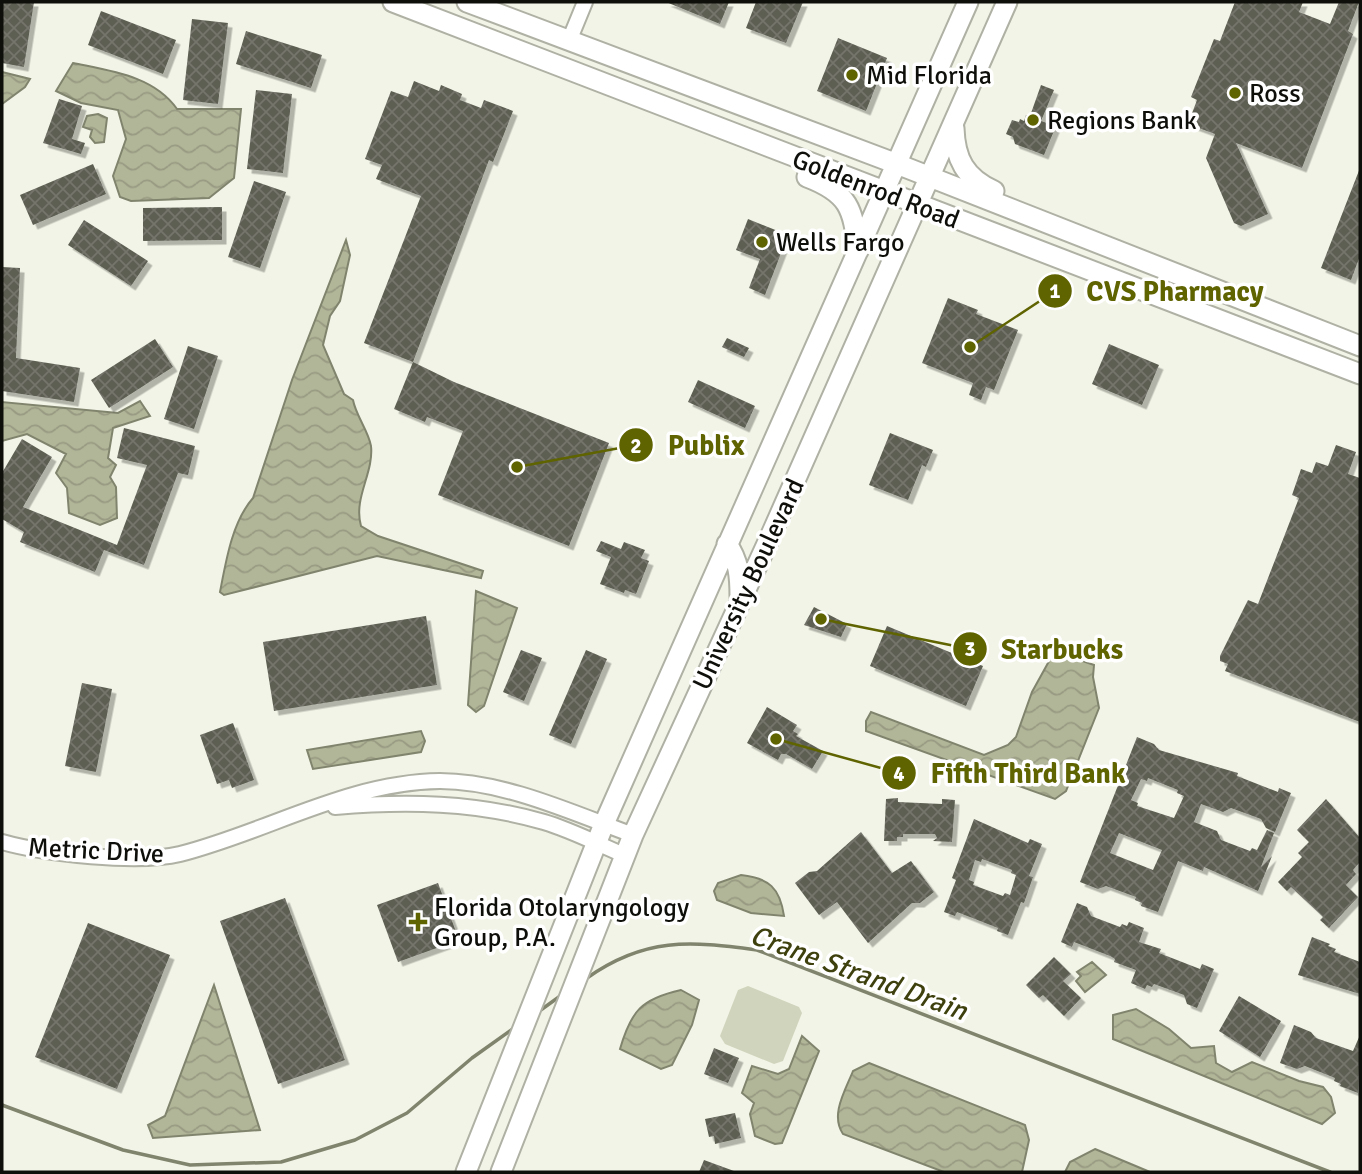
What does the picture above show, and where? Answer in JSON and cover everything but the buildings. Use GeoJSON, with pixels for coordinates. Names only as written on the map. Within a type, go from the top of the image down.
{"type":"FeatureCollection","features":[{"type":"Feature","properties":{"kind":"main road","name":"Goldenrod Road"},"geometry":{"type":"LineString","coordinates":[[393,2],[884,193],[1353,371]]}},
{"type":"Feature","properties":{"kind":"main road","name":"Goldenrod Road"},"geometry":{"type":"LineString","coordinates":[[467,2],[897,164],[1358,345]]}},
{"type":"Feature","properties":{"kind":"main road","name":"University Boulevard"},"geometry":{"type":"LineString","coordinates":[[466,1172],[604,824],[968,2]]}},
{"type":"Feature","properties":{"kind":"main road","name":"University Boulevard"},"geometry":{"type":"LineString","coordinates":[[501,1172],[624,855],[740,602],[1007,2]]}},
{"type":"Feature","properties":{"kind":"main road"},"geometry":{"type":"LineString","coordinates":[[416,11],[438,10],[535,46],[569,41]]}},
{"type":"Feature","properties":{"kind":"main road"},"geometry":{"type":"LineString","coordinates":[[552,63],[580,59],[663,88],[697,89]]}},
{"type":"Feature","properties":{"kind":"main road"},"geometry":{"type":"LineString","coordinates":[[648,101],[744,152],[837,191],[849,205],[855,222],[858,252]]}},
{"type":"Feature","properties":{"kind":"main road"},"geometry":{"type":"LineString","coordinates":[[954,125],[954,145],[964,172],[972,180],[1045,213],[1078,236]]}},
{"type":"Feature","properties":{"kind":"main road"},"geometry":{"type":"LineString","coordinates":[[727,544],[734,554],[740,573],[740,602]]}},
{"type":"Feature","properties":{"kind":"street"},"geometry":{"type":"LineString","coordinates":[[569,41],[585,2]]}},
{"type":"Feature","properties":{"kind":"street"},"geometry":{"type":"LineString","coordinates":[[1353,371],[1358,345]]}},
{"type":"Feature","properties":{"kind":"street"},"geometry":{"type":"LineString","coordinates":[[440,804],[441,781]]}},
{"type":"Feature","properties":{"kind":"street","name":"Metric Drive"},"geometry":{"type":"LineString","coordinates":[[2,842],[61,854],[178,855],[374,788],[441,781],[526,794],[633,835]]}},
{"type":"Feature","properties":{"kind":"street","name":"Metric Drive"},"geometry":{"type":"LineString","coordinates":[[309,810],[418,802],[440,804],[546,822],[624,855]]}},
{"type":"Feature","properties":{"kind":"shaded area"},"geometry":{"type":"Polygon","coordinates":[[[748,986],[799,1007],[802,1013],[783,1061],[774,1064],[725,1044],[720,1036],[738,990],[748,986]]]}},
{"type":"Feature","properties":{"kind":"water"},"geometry":{"type":"Polygon","coordinates":[[[73,63],[117,72],[144,82],[167,98],[177,109],[241,109],[234,178],[209,198],[131,201],[120,197],[113,176],[126,139],[118,110],[81,103],[56,91],[73,63]]]}},
{"type":"Feature","properties":{"kind":"water"},"geometry":{"type":"Polygon","coordinates":[[[2,72],[30,79],[25,87],[2,104],[2,72]]]}},
{"type":"Feature","properties":{"kind":"water"},"geometry":{"type":"Polygon","coordinates":[[[98,114],[107,118],[104,142],[95,143],[90,137],[92,130],[83,127],[87,116],[98,114]]]}},
{"type":"Feature","properties":{"kind":"water"},"geometry":{"type":"Polygon","coordinates":[[[346,240],[350,255],[340,301],[330,316],[323,345],[344,394],[353,400],[371,446],[370,466],[361,496],[361,526],[378,536],[483,571],[481,578],[377,556],[224,595],[220,592],[235,530],[253,498],[292,380],[346,240]]]}},
{"type":"Feature","properties":{"kind":"water"},"geometry":{"type":"Polygon","coordinates":[[[140,401],[150,416],[113,428],[108,458],[116,465],[110,477],[116,487],[117,518],[100,525],[69,513],[67,488],[56,473],[66,454],[27,434],[2,441],[2,402],[118,413],[140,401]]]}},
{"type":"Feature","properties":{"kind":"water"},"geometry":{"type":"Polygon","coordinates":[[[476,591],[517,608],[484,706],[476,712],[468,705],[476,591]]]}},
{"type":"Feature","properties":{"kind":"water"},"geometry":{"type":"Polygon","coordinates":[[[1060,653],[1094,665],[1093,677],[1099,708],[1066,791],[1055,799],[866,731],[866,721],[871,712],[984,755],[1008,745],[1016,737],[1032,692],[1053,654],[1060,653]]]}},
{"type":"Feature","properties":{"kind":"water"},"geometry":{"type":"Polygon","coordinates":[[[421,731],[425,741],[421,752],[313,769],[307,750],[421,731]]]}},
{"type":"Feature","properties":{"kind":"water"},"geometry":{"type":"Polygon","coordinates":[[[741,875],[751,876],[772,886],[780,898],[784,916],[751,913],[717,900],[714,891],[718,883],[741,875]]]}},
{"type":"Feature","properties":{"kind":"water"},"geometry":{"type":"Polygon","coordinates":[[[1092,962],[1106,975],[1085,992],[1076,981],[1081,976],[1077,972],[1092,962]]]}},
{"type":"Feature","properties":{"kind":"water"},"geometry":{"type":"Polygon","coordinates":[[[214,985],[260,1130],[153,1138],[148,1125],[165,1116],[214,985]]]}},
{"type":"Feature","properties":{"kind":"water"},"geometry":{"type":"Polygon","coordinates":[[[681,990],[699,1000],[692,1025],[672,1065],[661,1069],[620,1049],[629,1025],[640,1009],[656,998],[681,990]]]}},
{"type":"Feature","properties":{"kind":"water"},"geometry":{"type":"Polygon","coordinates":[[[1136,1009],[1169,1029],[1191,1048],[1214,1046],[1216,1063],[1232,1072],[1252,1062],[1299,1081],[1323,1087],[1331,1097],[1335,1113],[1322,1124],[1113,1039],[1113,1015],[1136,1009]]]}},
{"type":"Feature","properties":{"kind":"water"},"geometry":{"type":"Polygon","coordinates":[[[802,1036],[819,1051],[782,1143],[775,1144],[755,1136],[750,1114],[754,1103],[742,1093],[752,1066],[778,1074],[789,1069],[802,1036]]]}},
{"type":"Feature","properties":{"kind":"water"},"geometry":{"type":"Polygon","coordinates":[[[869,1063],[1025,1125],[1029,1140],[1022,1172],[944,1172],[843,1134],[839,1127],[838,1111],[843,1095],[853,1071],[869,1063]]]}},
{"type":"Feature","properties":{"kind":"water"},"geometry":{"type":"Polygon","coordinates":[[[1095,1149],[1150,1172],[1065,1172],[1070,1162],[1095,1149]]]}},
{"type":"Feature","properties":{"kind":"waterway","name":"Crane Strand Drain"},"geometry":{"type":"LineString","coordinates":[[587,978],[628,955],[668,945],[710,945],[757,950],[1330,1172]]}},
{"type":"Feature","properties":{"kind":"waterway","name":"Crane Strand Drain"},"geometry":{"type":"LineString","coordinates":[[538,1012],[563,994]]}},
{"type":"Feature","properties":{"kind":"waterway","name":"Crane Strand Drain"},"geometry":{"type":"LineString","coordinates":[[2,1105],[123,1150],[190,1165],[281,1162],[355,1140],[407,1113],[472,1058],[514,1028]]}},
{"type":"Feature","properties":{"kind":"place","name":"Mid Florida"},"geometry":{"type":"Point","coordinates":[852,75]}},
{"type":"Feature","properties":{"kind":"place","name":"Ross"},"geometry":{"type":"Point","coordinates":[1235,93]}},
{"type":"Feature","properties":{"kind":"place","name":"Regions Bank"},"geometry":{"type":"Point","coordinates":[1033,120]}},
{"type":"Feature","properties":{"kind":"place","name":"Wells Fargo"},"geometry":{"type":"Point","coordinates":[762,242]}},
{"type":"Feature","properties":{"kind":"place","name":"CVS Pharmacy"},"geometry":{"type":"Point","coordinates":[970,347]}},
{"type":"Feature","properties":{"kind":"place","name":"Publix"},"geometry":{"type":"Point","coordinates":[517,467]}},
{"type":"Feature","properties":{"kind":"place","name":"Starbucks"},"geometry":{"type":"Point","coordinates":[821,619]}},
{"type":"Feature","properties":{"kind":"place","name":"Fifth Third Bank"},"geometry":{"type":"Point","coordinates":[776,739]}},
{"type":"Feature","properties":{"kind":"place","name":"Florida Otolaryngology Group, P.A."},"geometry":{"type":"Point","coordinates":[418,922]}}]}
